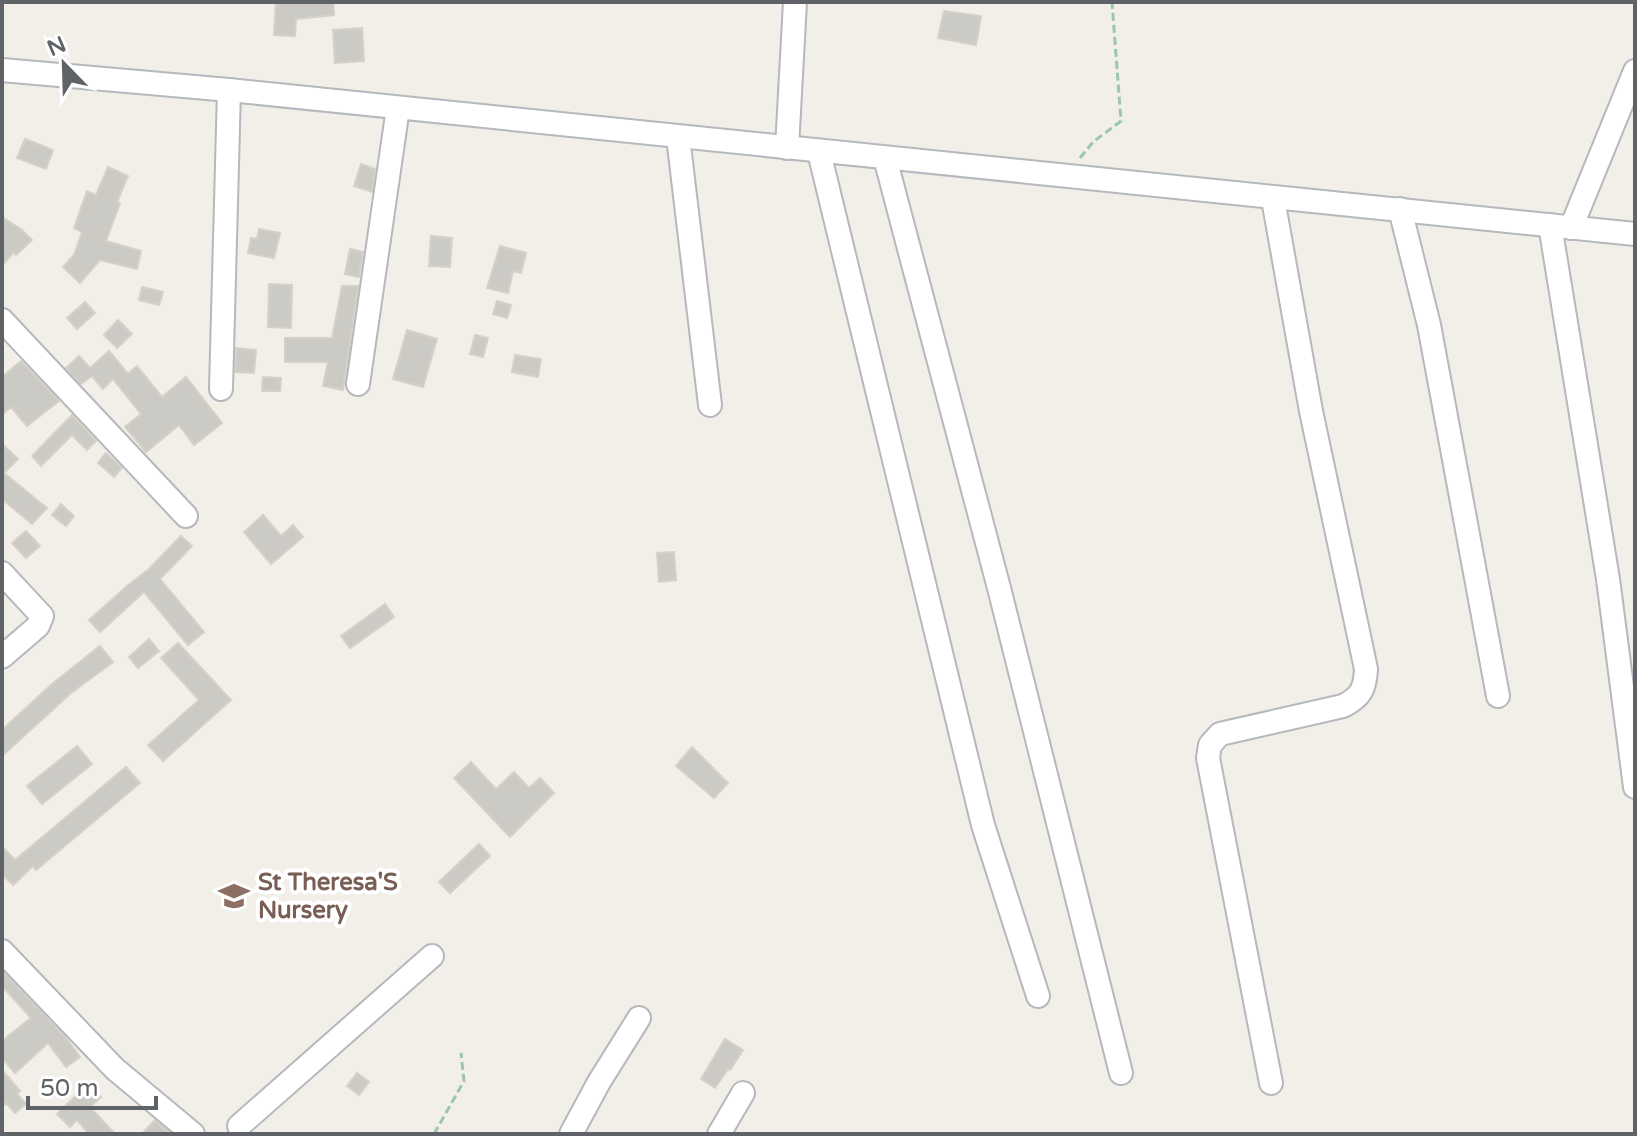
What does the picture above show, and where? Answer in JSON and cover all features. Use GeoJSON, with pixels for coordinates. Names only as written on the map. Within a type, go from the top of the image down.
{"type":"FeatureCollection","features":[{"type":"Feature","properties":{"kind":"street"},"geometry":{"type":"LineString","coordinates":[[787,148],[795,2]]}},
{"type":"Feature","properties":{"kind":"street"},"geometry":{"type":"LineString","coordinates":[[2,70],[229,90],[1635,234]]}},
{"type":"Feature","properties":{"kind":"street"},"geometry":{"type":"LineString","coordinates":[[1635,71],[1561,226],[1635,787]]}},
{"type":"Feature","properties":{"kind":"street"},"geometry":{"type":"LineString","coordinates":[[221,389],[229,90]]}},
{"type":"Feature","properties":{"kind":"street"},"geometry":{"type":"LineString","coordinates":[[358,384],[398,108]]}},
{"type":"Feature","properties":{"kind":"street"},"geometry":{"type":"LineString","coordinates":[[678,137],[710,405]]}},
{"type":"Feature","properties":{"kind":"street"},"geometry":{"type":"LineString","coordinates":[[819,152],[983,825],[1038,996]]}},
{"type":"Feature","properties":{"kind":"street"},"geometry":{"type":"LineString","coordinates":[[885,158],[999,588],[1121,1073]]}},
{"type":"Feature","properties":{"kind":"street"},"geometry":{"type":"LineString","coordinates":[[1271,1083],[1208,758],[1210,745],[1220,734],[1343,706],[1355,700],[1366,687],[1366,669],[1311,411],[1273,199]]}},
{"type":"Feature","properties":{"kind":"street"},"geometry":{"type":"LineString","coordinates":[[1400,209],[1429,325],[1498,696]]}},
{"type":"Feature","properties":{"kind":"street"},"geometry":{"type":"LineString","coordinates":[[2,320],[186,516]]}},
{"type":"Feature","properties":{"kind":"street"},"geometry":{"type":"LineString","coordinates":[[2,573],[42,616],[38,626],[2,657]]}},
{"type":"Feature","properties":{"kind":"street"},"geometry":{"type":"LineString","coordinates":[[2,951],[115,1069],[193,1134]]}},
{"type":"Feature","properties":{"kind":"street"},"geometry":{"type":"LineString","coordinates":[[242,1131],[432,956]]}},
{"type":"Feature","properties":{"kind":"street"},"geometry":{"type":"LineString","coordinates":[[571,1134],[639,1018]]}},
{"type":"Feature","properties":{"kind":"street"},"geometry":{"type":"LineString","coordinates":[[719,1134],[743,1093]]}},
{"type":"Feature","properties":{"kind":"path"},"geometry":{"type":"LineString","coordinates":[[1065,177],[1093,142],[1121,121],[1112,2]]}},
{"type":"Feature","properties":{"kind":"path"},"geometry":{"type":"LineString","coordinates":[[434,1134],[464,1081],[461,1053]]}},
{"type":"Feature","properties":{"kind":"building"},"geometry":{"type":"Polygon","coordinates":[[[276,2],[333,2],[334,15],[296,19],[295,36],[274,35],[276,2]]]}},
{"type":"Feature","properties":{"kind":"building"},"geometry":{"type":"Polygon","coordinates":[[[944,11],[981,16],[976,45],[938,38],[944,11]]]}},
{"type":"Feature","properties":{"kind":"building"},"geometry":{"type":"Polygon","coordinates":[[[362,28],[364,61],[335,63],[333,30],[362,28]]]}},
{"type":"Feature","properties":{"kind":"building"},"geometry":{"type":"Polygon","coordinates":[[[25,139],[53,150],[46,169],[17,158],[25,139]]]}},
{"type":"Feature","properties":{"kind":"building"},"geometry":{"type":"Polygon","coordinates":[[[361,164],[375,169],[372,192],[354,186],[361,164]]]}},
{"type":"Feature","properties":{"kind":"building"},"geometry":{"type":"Polygon","coordinates":[[[108,167],[128,176],[106,241],[141,251],[137,269],[100,260],[80,283],[63,267],[74,255],[82,232],[74,228],[87,191],[96,195],[108,167]]]}},
{"type":"Feature","properties":{"kind":"building"},"geometry":{"type":"Polygon","coordinates":[[[2,217],[32,240],[16,255],[13,253],[2,266],[2,217]]]}},
{"type":"Feature","properties":{"kind":"building"},"geometry":{"type":"Polygon","coordinates":[[[259,229],[280,233],[274,258],[248,253],[251,238],[257,239],[259,229]]]}},
{"type":"Feature","properties":{"kind":"building"},"geometry":{"type":"Polygon","coordinates":[[[431,236],[452,238],[450,267],[429,266],[431,236]]]}},
{"type":"Feature","properties":{"kind":"building"},"geometry":{"type":"Polygon","coordinates":[[[500,246],[526,253],[521,273],[513,271],[508,293],[487,288],[500,246]]]}},
{"type":"Feature","properties":{"kind":"building"},"geometry":{"type":"Polygon","coordinates":[[[350,249],[363,252],[359,277],[345,274],[350,249]]]}},
{"type":"Feature","properties":{"kind":"building"},"geometry":{"type":"Polygon","coordinates":[[[269,284],[292,285],[291,328],[268,327],[269,284]]]}},
{"type":"Feature","properties":{"kind":"building"},"geometry":{"type":"Polygon","coordinates":[[[342,286],[358,286],[343,390],[323,386],[328,362],[285,362],[285,338],[332,338],[342,286]]]}},
{"type":"Feature","properties":{"kind":"building"},"geometry":{"type":"Polygon","coordinates":[[[142,287],[163,292],[159,305],[139,300],[142,287]]]}},
{"type":"Feature","properties":{"kind":"building"},"geometry":{"type":"Polygon","coordinates":[[[497,301],[511,305],[507,318],[493,314],[497,301]]]}},
{"type":"Feature","properties":{"kind":"building"},"geometry":{"type":"Polygon","coordinates":[[[85,302],[95,313],[77,329],[67,318],[85,302]]]}},
{"type":"Feature","properties":{"kind":"building"},"geometry":{"type":"Polygon","coordinates":[[[118,320],[132,334],[117,348],[104,335],[118,320]]]}},
{"type":"Feature","properties":{"kind":"building"},"geometry":{"type":"Polygon","coordinates":[[[407,330],[437,339],[423,387],[393,379],[407,330]]]}},
{"type":"Feature","properties":{"kind":"building"},"geometry":{"type":"Polygon","coordinates":[[[475,335],[488,338],[483,357],[470,354],[475,335]]]}},
{"type":"Feature","properties":{"kind":"building"},"geometry":{"type":"Polygon","coordinates":[[[236,348],[256,350],[254,373],[235,372],[236,348]]]}},
{"type":"Feature","properties":{"kind":"building"},"geometry":{"type":"Polygon","coordinates":[[[109,351],[128,374],[137,366],[162,397],[186,377],[222,423],[194,445],[179,425],[146,452],[125,427],[141,414],[113,379],[103,389],[92,376],[81,384],[66,368],[79,356],[90,368],[109,351]]]}},
{"type":"Feature","properties":{"kind":"building"},"geometry":{"type":"Polygon","coordinates":[[[515,355],[541,359],[538,377],[512,372],[515,355]]]}},
{"type":"Feature","properties":{"kind":"building"},"geometry":{"type":"Polygon","coordinates":[[[21,361],[59,401],[27,426],[11,407],[2,415],[2,377],[21,361]]]}},
{"type":"Feature","properties":{"kind":"building"},"geometry":{"type":"Polygon","coordinates":[[[263,377],[281,378],[280,391],[262,391],[263,377]]]}},
{"type":"Feature","properties":{"kind":"building"},"geometry":{"type":"Polygon","coordinates":[[[72,415],[96,441],[87,450],[72,435],[41,466],[32,456],[72,415]]]}},
{"type":"Feature","properties":{"kind":"building"},"geometry":{"type":"Polygon","coordinates":[[[2,444],[18,459],[4,473],[47,508],[32,524],[2,499],[2,444]]]}},
{"type":"Feature","properties":{"kind":"building"},"geometry":{"type":"Polygon","coordinates":[[[106,453],[122,468],[114,477],[98,463],[106,453]]]}},
{"type":"Feature","properties":{"kind":"building"},"geometry":{"type":"Polygon","coordinates":[[[61,504],[74,516],[66,526],[52,515],[61,504]]]}},
{"type":"Feature","properties":{"kind":"building"},"geometry":{"type":"Polygon","coordinates":[[[263,515],[281,536],[293,525],[303,537],[271,564],[244,532],[263,515]]]}},
{"type":"Feature","properties":{"kind":"building"},"geometry":{"type":"Polygon","coordinates":[[[26,531],[40,546],[26,558],[12,543],[26,531]]]}},
{"type":"Feature","properties":{"kind":"building"},"geometry":{"type":"Polygon","coordinates":[[[181,536],[192,546],[160,579],[204,632],[188,645],[144,592],[100,632],[89,620],[149,569],[181,536]]]}},
{"type":"Feature","properties":{"kind":"building"},"geometry":{"type":"Polygon","coordinates":[[[674,552],[676,580],[659,582],[657,553],[674,552]]]}},
{"type":"Feature","properties":{"kind":"building"},"geometry":{"type":"Polygon","coordinates":[[[385,604],[394,617],[350,648],[341,636],[385,604]]]}},
{"type":"Feature","properties":{"kind":"building"},"geometry":{"type":"Polygon","coordinates":[[[149,639],[159,651],[138,668],[129,657],[149,639]]]}},
{"type":"Feature","properties":{"kind":"building"},"geometry":{"type":"Polygon","coordinates":[[[178,643],[231,700],[163,761],[148,745],[199,700],[161,658],[178,643]]]}},
{"type":"Feature","properties":{"kind":"building"},"geometry":{"type":"Polygon","coordinates":[[[100,646],[113,662],[71,693],[2,756],[2,730],[100,646]]]}},
{"type":"Feature","properties":{"kind":"building"},"geometry":{"type":"Polygon","coordinates":[[[77,746],[92,764],[42,804],[27,786],[77,746]]]}},
{"type":"Feature","properties":{"kind":"building"},"geometry":{"type":"Polygon","coordinates":[[[692,747],[728,783],[714,798],[676,766],[692,747]]]}},
{"type":"Feature","properties":{"kind":"building"},"geometry":{"type":"Polygon","coordinates":[[[471,762],[496,789],[514,772],[529,788],[540,778],[554,793],[510,837],[454,778],[471,762]]]}},
{"type":"Feature","properties":{"kind":"building"},"geometry":{"type":"Polygon","coordinates":[[[126,767],[140,783],[36,870],[33,866],[13,885],[2,874],[2,846],[15,860],[126,767]]]}},
{"type":"Feature","properties":{"kind":"building"},"geometry":{"type":"Polygon","coordinates":[[[479,844],[490,856],[450,893],[439,882],[479,844]]]}},
{"type":"Feature","properties":{"kind":"building"},"geometry":{"type":"Polygon","coordinates":[[[2,971],[80,1057],[66,1067],[48,1043],[15,1073],[2,1058],[2,1041],[31,1018],[2,986],[2,971]]]}},
{"type":"Feature","properties":{"kind":"building"},"geometry":{"type":"Polygon","coordinates":[[[725,1039],[743,1050],[715,1088],[701,1079],[725,1039]]]}},
{"type":"Feature","properties":{"kind":"building"},"geometry":{"type":"Polygon","coordinates":[[[2,1070],[20,1091],[17,1094],[26,1104],[15,1113],[6,1103],[2,1107],[2,1070]]]}},
{"type":"Feature","properties":{"kind":"building"},"geometry":{"type":"Polygon","coordinates":[[[357,1073],[369,1082],[359,1095],[347,1086],[357,1073]]]}},
{"type":"Feature","properties":{"kind":"building"},"geometry":{"type":"Polygon","coordinates":[[[88,1084],[101,1097],[90,1107],[115,1134],[89,1134],[77,1120],[70,1127],[57,1114],[88,1084]]]}},
{"type":"Feature","properties":{"kind":"building"},"geometry":{"type":"Polygon","coordinates":[[[155,1120],[171,1134],[142,1134],[155,1120]]]}},
{"type":"Feature","properties":{"kind":"place","name":"St Theresa'S Nursery"},"geometry":{"type":"Point","coordinates":[234,896]}}]}
